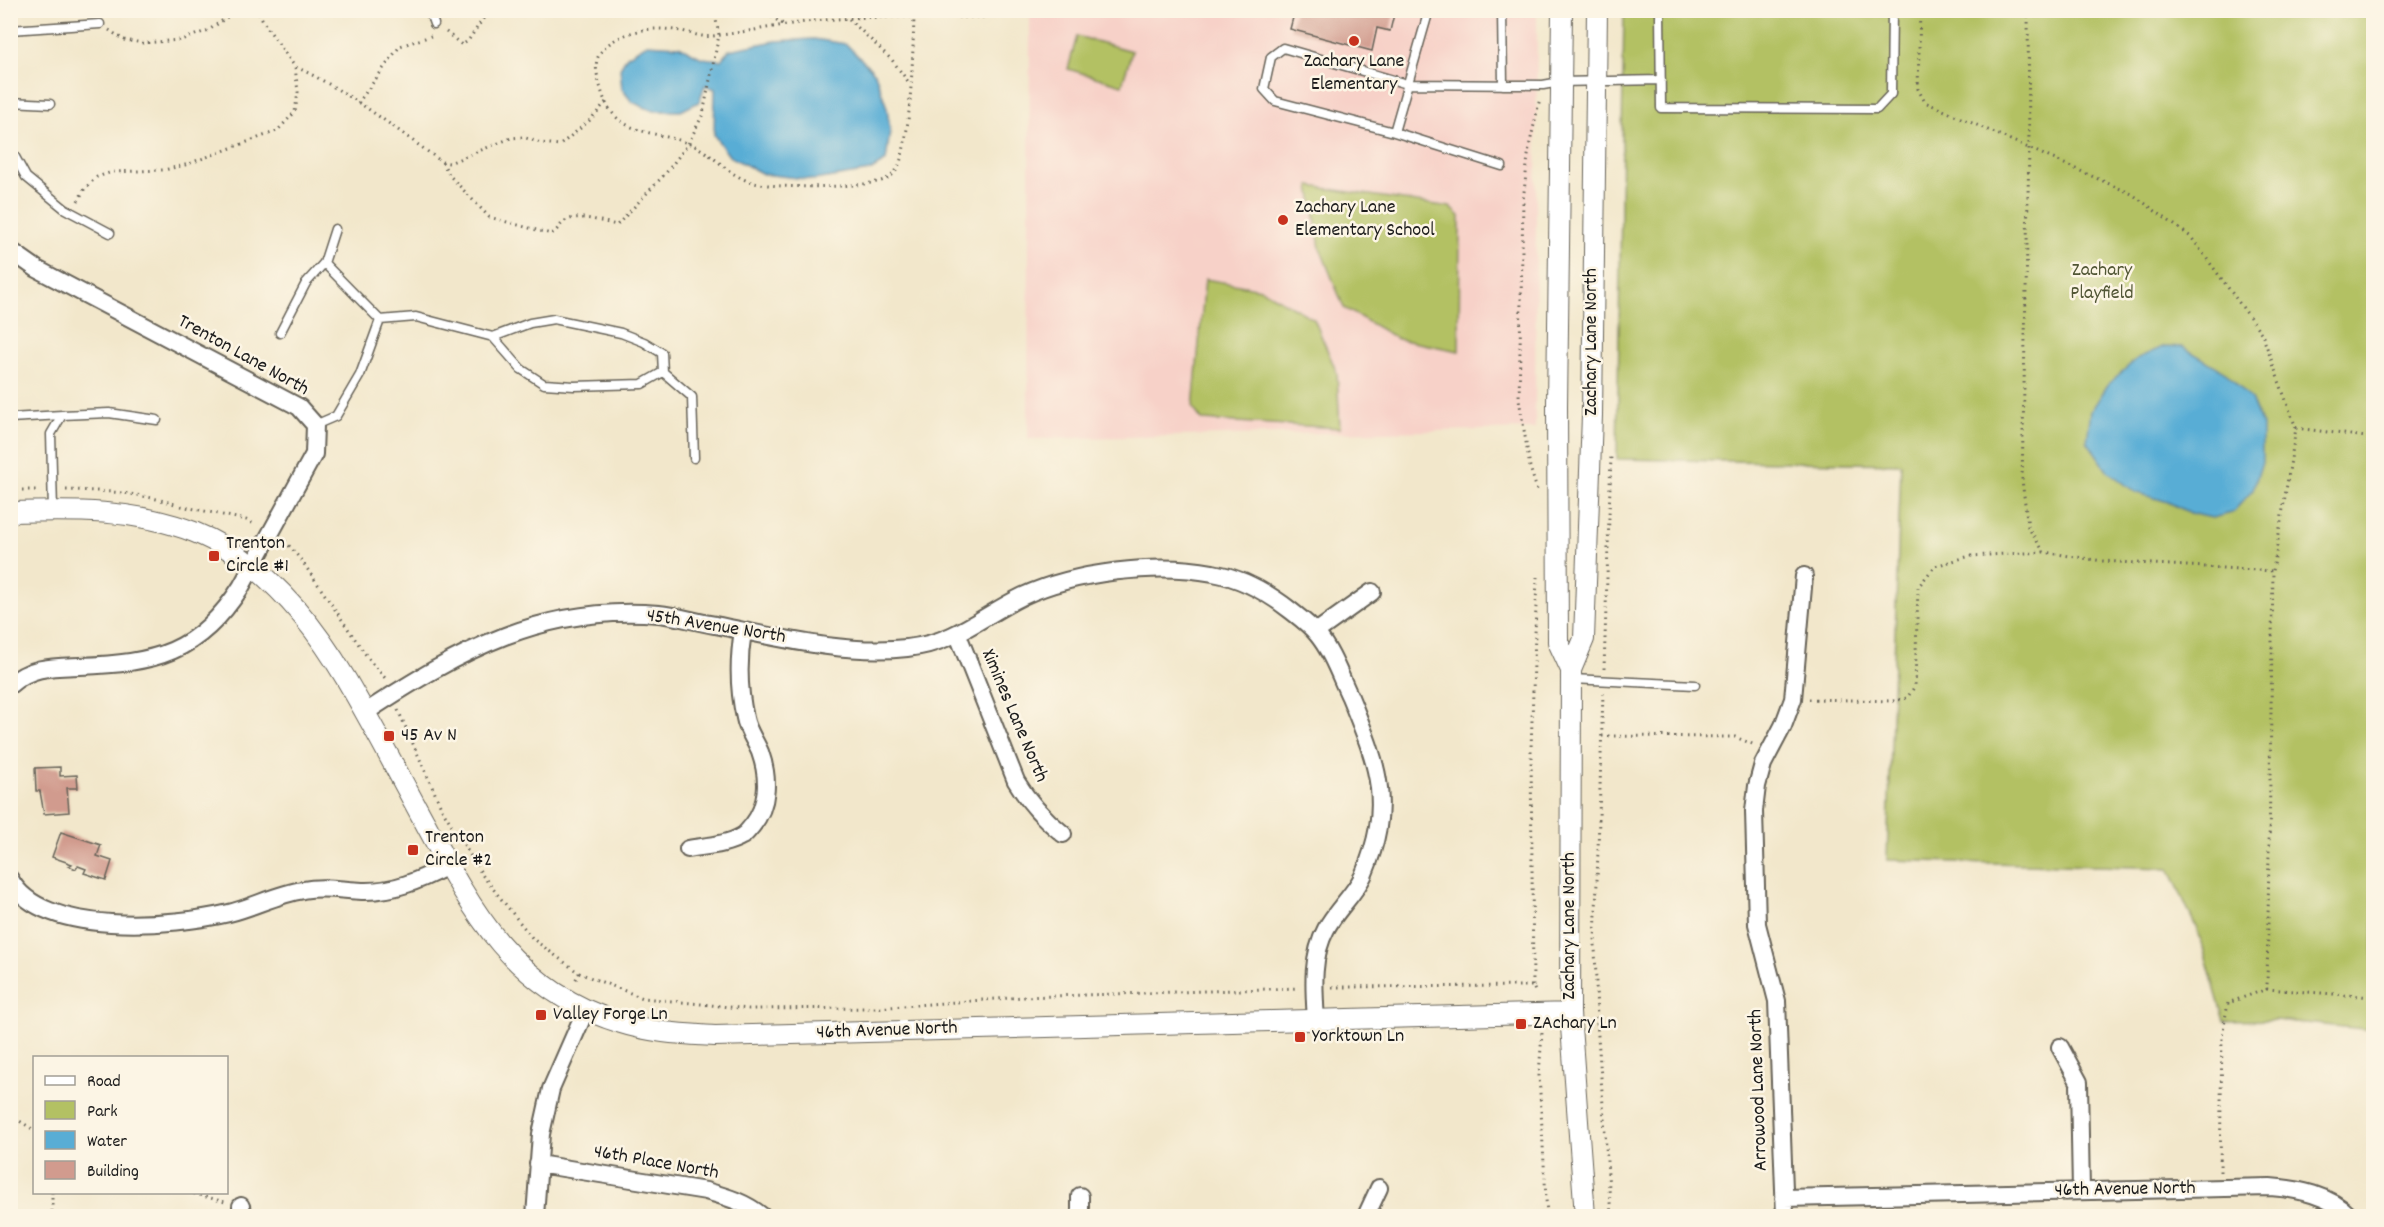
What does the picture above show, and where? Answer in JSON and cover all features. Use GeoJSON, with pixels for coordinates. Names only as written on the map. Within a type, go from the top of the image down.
{"type":"FeatureCollection","features":[{"type":"Feature","properties":{"kind":"street","name":"Zachary Lane North"},"geometry":{"type":"LineString","coordinates":[[1562,10],[1552,83],[1558,642],[1571,674]]}},
{"type":"Feature","properties":{"kind":"street","name":"Zachary Lane North"},"geometry":{"type":"LineString","coordinates":[[1585,1216],[1570,1013],[1571,674],[1584,639],[1592,415],[1597,10]]}},
{"type":"Feature","properties":{"kind":"street","name":"Trenton Lane North"},"geometry":{"type":"LineString","coordinates":[[10,250],[37,269],[299,407],[315,425],[314,454],[228,608],[206,630],[181,648],[153,659],[123,664],[50,667],[32,670],[10,685]]}},
{"type":"Feature","properties":{"kind":"street"},"geometry":{"type":"LineString","coordinates":[[10,512],[108,512],[150,519],[194,532],[227,549],[294,603],[315,630],[366,712]]}},
{"type":"Feature","properties":{"kind":"street","name":"45th Avenue North"},"geometry":{"type":"LineString","coordinates":[[366,712],[464,653],[509,633],[559,618],[606,614],[660,614],[743,631],[872,651],[911,648],[958,635],[1023,596],[1060,582],[1098,573],[1184,570],[1213,573],[1243,581],[1269,594],[1316,633],[1339,672],[1373,752],[1380,782],[1380,819],[1373,852],[1360,882],[1325,930],[1316,956],[1314,987],[1316,1020]]}},
{"type":"Feature","properties":{"kind":"street","name":"Arrowood Lane North"},"geometry":{"type":"LineString","coordinates":[[1785,1216],[1777,1002],[1757,924],[1754,888],[1754,811],[1763,764],[1784,726],[1793,699],[1804,576]]}},
{"type":"Feature","properties":{"kind":"street"},"geometry":{"type":"LineString","coordinates":[[1316,633],[1372,592]]}},
{"type":"Feature","properties":{"kind":"street"},"geometry":{"type":"LineString","coordinates":[[688,849],[717,844],[743,836],[758,818],[765,797],[766,774],[745,721],[739,687],[739,658],[743,631]]}},
{"type":"Feature","properties":{"kind":"street","name":"Ximines Lane North"},"geometry":{"type":"LineString","coordinates":[[958,635],[1016,781],[1029,802],[1045,820],[1063,834]]}},
{"type":"Feature","properties":{"kind":"street","name":"46th Avenue North"},"geometry":{"type":"LineString","coordinates":[[366,712],[448,866],[489,931],[513,959],[539,981],[586,1009],[621,1023],[665,1033],[715,1036],[1570,1013]]}},
{"type":"Feature","properties":{"kind":"street"},"geometry":{"type":"LineString","coordinates":[[10,879],[24,895],[47,911],[84,920],[134,924],[184,921],[230,913],[302,890],[333,888],[363,891],[388,890],[415,883],[448,866]]}},
{"type":"Feature","properties":{"kind":"street"},"geometry":{"type":"LineString","coordinates":[[535,1216],[541,1134],[551,1089],[586,1009]]}},
{"type":"Feature","properties":{"kind":"street"},"geometry":{"type":"LineString","coordinates":[[2060,1047],[2079,1082],[2081,1191]]}},
{"type":"Feature","properties":{"kind":"street","name":"46th Place North"},"geometry":{"type":"LineString","coordinates":[[538,1164],[706,1191],[730,1197],[762,1216]]}},
{"type":"Feature","properties":{"kind":"street"},"geometry":{"type":"LineString","coordinates":[[1366,1216],[1379,1188]]}},
{"type":"Feature","properties":{"kind":"street","name":"46th Avenue North"},"geometry":{"type":"LineString","coordinates":[[1784,1198],[2220,1188],[2294,1189],[2315,1195],[2341,1207],[2350,1216]]}},
{"type":"Feature","properties":{"kind":"street"},"geometry":{"type":"LineString","coordinates":[[1080,1197],[1080,1216]]}},
{"type":"Feature","properties":{"kind":"lane"},"geometry":{"type":"LineString","coordinates":[[429,10],[434,24]]}},
{"type":"Feature","properties":{"kind":"lane"},"geometry":{"type":"LineString","coordinates":[[1394,132],[1429,10]]}},
{"type":"Feature","properties":{"kind":"lane"},"geometry":{"type":"LineString","coordinates":[[1502,10],[1503,85]]}},
{"type":"Feature","properties":{"kind":"lane"},"geometry":{"type":"LineString","coordinates":[[1660,10],[1661,108],[1877,109],[1891,94],[1892,10]]}},
{"type":"Feature","properties":{"kind":"lane"},"geometry":{"type":"LineString","coordinates":[[10,30],[100,24]]}},
{"type":"Feature","properties":{"kind":"lane"},"geometry":{"type":"LineString","coordinates":[[1502,166],[1394,132],[1275,100],[1264,89],[1271,57],[1283,48],[1407,84],[1503,85],[1661,80]]}},
{"type":"Feature","properties":{"kind":"lane"},"geometry":{"type":"LineString","coordinates":[[10,102],[50,105]]}},
{"type":"Feature","properties":{"kind":"lane"},"geometry":{"type":"LineString","coordinates":[[10,148],[26,177],[71,212],[110,233]]}},
{"type":"Feature","properties":{"kind":"lane"},"geometry":{"type":"LineString","coordinates":[[280,333],[306,284],[324,263],[335,229]]}},
{"type":"Feature","properties":{"kind":"lane"},"geometry":{"type":"LineString","coordinates":[[324,263],[380,320]]}},
{"type":"Feature","properties":{"kind":"lane"},"geometry":{"type":"LineString","coordinates":[[380,320],[416,317],[493,337],[521,369],[544,384],[574,386],[642,384],[663,372]]}},
{"type":"Feature","properties":{"kind":"lane"},"geometry":{"type":"LineString","coordinates":[[493,337],[530,323],[554,319],[621,333],[644,342],[662,353],[663,372],[692,397],[694,458]]}},
{"type":"Feature","properties":{"kind":"lane"},"geometry":{"type":"LineString","coordinates":[[315,425],[336,416],[360,375],[380,320]]}},
{"type":"Feature","properties":{"kind":"lane"},"geometry":{"type":"LineString","coordinates":[[10,418],[110,413],[156,420]]}},
{"type":"Feature","properties":{"kind":"lane"},"geometry":{"type":"LineString","coordinates":[[53,511],[51,434],[62,415]]}},
{"type":"Feature","properties":{"kind":"lane"},"geometry":{"type":"LineString","coordinates":[[1571,674],[1604,680],[1695,685]]}},
{"type":"Feature","properties":{"kind":"path"},"geometry":{"type":"LineString","coordinates":[[100,24],[124,40],[143,43],[181,40],[209,30],[237,10]]}},
{"type":"Feature","properties":{"kind":"path"},"geometry":{"type":"LineString","coordinates":[[71,212],[85,188],[97,177],[112,172],[164,170],[185,165],[277,131],[295,112],[298,92],[295,67],[264,23],[258,10]]}},
{"type":"Feature","properties":{"kind":"path"},"geometry":{"type":"LineString","coordinates":[[358,103],[400,46],[447,32],[462,45],[468,41],[489,10]]}},
{"type":"Feature","properties":{"kind":"path"},"geometry":{"type":"LineString","coordinates":[[295,67],[358,103],[442,162],[450,176],[489,216],[551,234],[561,223],[569,219],[585,219],[617,225],[666,173],[688,144],[703,114],[716,54],[719,35],[714,10]]}},
{"type":"Feature","properties":{"kind":"path"},"geometry":{"type":"LineString","coordinates":[[761,10],[784,25]]}},
{"type":"Feature","properties":{"kind":"path"},"geometry":{"type":"LineString","coordinates":[[916,10],[914,17],[911,85],[902,157],[896,172],[885,180],[820,186],[752,183],[738,177],[697,147],[625,125],[610,113],[597,74],[598,57],[608,45],[626,34],[646,29],[680,31],[710,37],[784,25],[848,19],[914,17],[985,17],[991,14],[992,10]]}},
{"type":"Feature","properties":{"kind":"path"},"geometry":{"type":"LineString","coordinates":[[1920,10],[1918,89],[1925,102],[2132,194],[2191,237],[2262,334],[2296,428],[2273,571],[2266,989]]}},
{"type":"Feature","properties":{"kind":"path"},"geometry":{"type":"LineString","coordinates":[[2028,10],[2029,148],[2022,480],[2028,527],[2044,552]]}},
{"type":"Feature","properties":{"kind":"path"},"geometry":{"type":"LineString","coordinates":[[2368,10],[2373,186]]}},
{"type":"Feature","properties":{"kind":"path"},"geometry":{"type":"LineString","coordinates":[[848,19],[892,60],[911,85]]}},
{"type":"Feature","properties":{"kind":"path"},"geometry":{"type":"LineString","coordinates":[[1539,494],[1530,467],[1519,399],[1523,201],[1529,147],[1552,83]]}},
{"type":"Feature","properties":{"kind":"path"},"geometry":{"type":"LineString","coordinates":[[442,162],[449,163],[462,159],[511,138],[523,137],[541,143],[560,145],[589,121],[606,102]]}},
{"type":"Feature","properties":{"kind":"path"},"geometry":{"type":"LineString","coordinates":[[2296,428],[2373,438]]}},
{"type":"Feature","properties":{"kind":"path"},"geometry":{"type":"LineString","coordinates":[[1611,447],[1595,943],[1597,1022],[1611,1216]]}},
{"type":"Feature","properties":{"kind":"path"},"geometry":{"type":"LineString","coordinates":[[1793,699],[1893,701],[1907,698],[1915,686],[1918,587],[1935,566],[1970,556],[2044,552],[2102,561],[2273,571]]}},
{"type":"Feature","properties":{"kind":"path"},"geometry":{"type":"LineString","coordinates":[[1537,573],[1531,749],[1533,986],[1543,1014],[1539,1074],[1547,1216]]}},
{"type":"Feature","properties":{"kind":"path"},"geometry":{"type":"LineString","coordinates":[[1602,736],[1735,736],[1770,751]]}},
{"type":"Feature","properties":{"kind":"path"},"geometry":{"type":"LineString","coordinates":[[579,973],[643,998],[748,1009],[876,1008],[1023,998],[1314,987],[1533,986]]}},
{"type":"Feature","properties":{"kind":"path"},"geometry":{"type":"LineString","coordinates":[[2220,1188],[2222,1036],[2228,1003],[2266,989],[2373,997]]}},
{"type":"Feature","properties":{"kind":"path"},"geometry":{"type":"LineString","coordinates":[[10,1115],[33,1129]]}},
{"type":"Feature","properties":{"kind":"path"},"geometry":{"type":"LineString","coordinates":[[52,1194],[52,1216]]}},
{"type":"Feature","properties":{"kind":"path"},"geometry":{"type":"LineString","coordinates":[[194,1194],[242,1211]]}},
{"type":"Feature","properties":{"kind":"shaded area","name":"Zachary Lane Elementary School"},"geometry":{"type":"Polygon","coordinates":[[[1030,11],[1537,11],[1535,429],[1028,439],[1030,11]]]}},
{"type":"Feature","properties":{"kind":"green space","name":"Zachary Playfield"},"geometry":{"type":"Polygon","coordinates":[[[1624,11],[2373,11],[2373,1030],[2276,1020],[2224,1021],[2199,934],[2169,868],[1887,860],[1901,464],[1617,459],[1624,11]]]}},
{"type":"Feature","properties":{"kind":"green space"},"geometry":{"type":"Polygon","coordinates":[[[1077,36],[1132,51],[1122,85],[1068,69],[1077,36]]]}},
{"type":"Feature","properties":{"kind":"green space"},"geometry":{"type":"Polygon","coordinates":[[[1310,186],[1450,207],[1460,216],[1459,351],[1398,339],[1344,308],[1320,248],[1310,186]]]}},
{"type":"Feature","properties":{"kind":"green space"},"geometry":{"type":"Polygon","coordinates":[[[1205,279],[1261,289],[1314,319],[1337,373],[1340,428],[1202,420],[1193,408],[1205,279]]]}},
{"type":"Feature","properties":{"kind":"water"},"geometry":{"type":"Polygon","coordinates":[[[814,39],[846,44],[875,73],[887,108],[890,131],[886,161],[870,171],[814,180],[763,174],[729,156],[714,135],[715,89],[705,85],[699,102],[681,111],[653,111],[632,102],[622,89],[620,68],[627,56],[647,44],[679,46],[702,58],[721,60],[729,50],[775,41],[814,39]]]}},
{"type":"Feature","properties":{"kind":"water"},"geometry":{"type":"Polygon","coordinates":[[[2165,346],[2183,347],[2224,371],[2251,399],[2262,425],[2262,462],[2253,490],[2232,513],[2212,518],[2190,513],[2168,502],[2135,492],[2108,471],[2087,441],[2091,411],[2109,383],[2138,358],[2165,346]]]}},
{"type":"Feature","properties":{"kind":"building","name":"Zachary Lane Elementary"},"geometry":{"type":"Polygon","coordinates":[[[1295,10],[1395,10],[1390,31],[1377,28],[1372,51],[1290,29],[1295,10]]]}},
{"type":"Feature","properties":{"kind":"building"},"geometry":{"type":"Polygon","coordinates":[[[60,767],[60,776],[77,775],[78,788],[67,788],[69,812],[44,814],[40,791],[36,791],[35,768],[60,767]]]}},
{"type":"Feature","properties":{"kind":"building"},"geometry":{"type":"Polygon","coordinates":[[[61,832],[101,845],[97,856],[112,861],[106,880],[84,873],[86,869],[78,866],[76,869],[69,866],[72,864],[52,857],[61,832]]]}},
{"type":"Feature","properties":{"kind":"place","name":"Zachary Lane Elementary"},"geometry":{"type":"Point","coordinates":[1354,41]}},
{"type":"Feature","properties":{"kind":"place","name":"Zachary Lane Elementary School"},"geometry":{"type":"Point","coordinates":[1283,220]}},
{"type":"Feature","properties":{"kind":"place","name":"Trenton Circle #1"},"geometry":{"type":"Point","coordinates":[214,556]}},
{"type":"Feature","properties":{"kind":"place","name":"45 Av N"},"geometry":{"type":"Point","coordinates":[389,736]}},
{"type":"Feature","properties":{"kind":"place","name":"Trenton Circle #2"},"geometry":{"type":"Point","coordinates":[413,850]}},
{"type":"Feature","properties":{"kind":"place","name":"Valley Forge Ln"},"geometry":{"type":"Point","coordinates":[541,1015]}},
{"type":"Feature","properties":{"kind":"place","name":"ZAchary Ln"},"geometry":{"type":"Point","coordinates":[1521,1024]}},
{"type":"Feature","properties":{"kind":"place","name":"Yorktown Ln"},"geometry":{"type":"Point","coordinates":[1300,1037]}}]}
